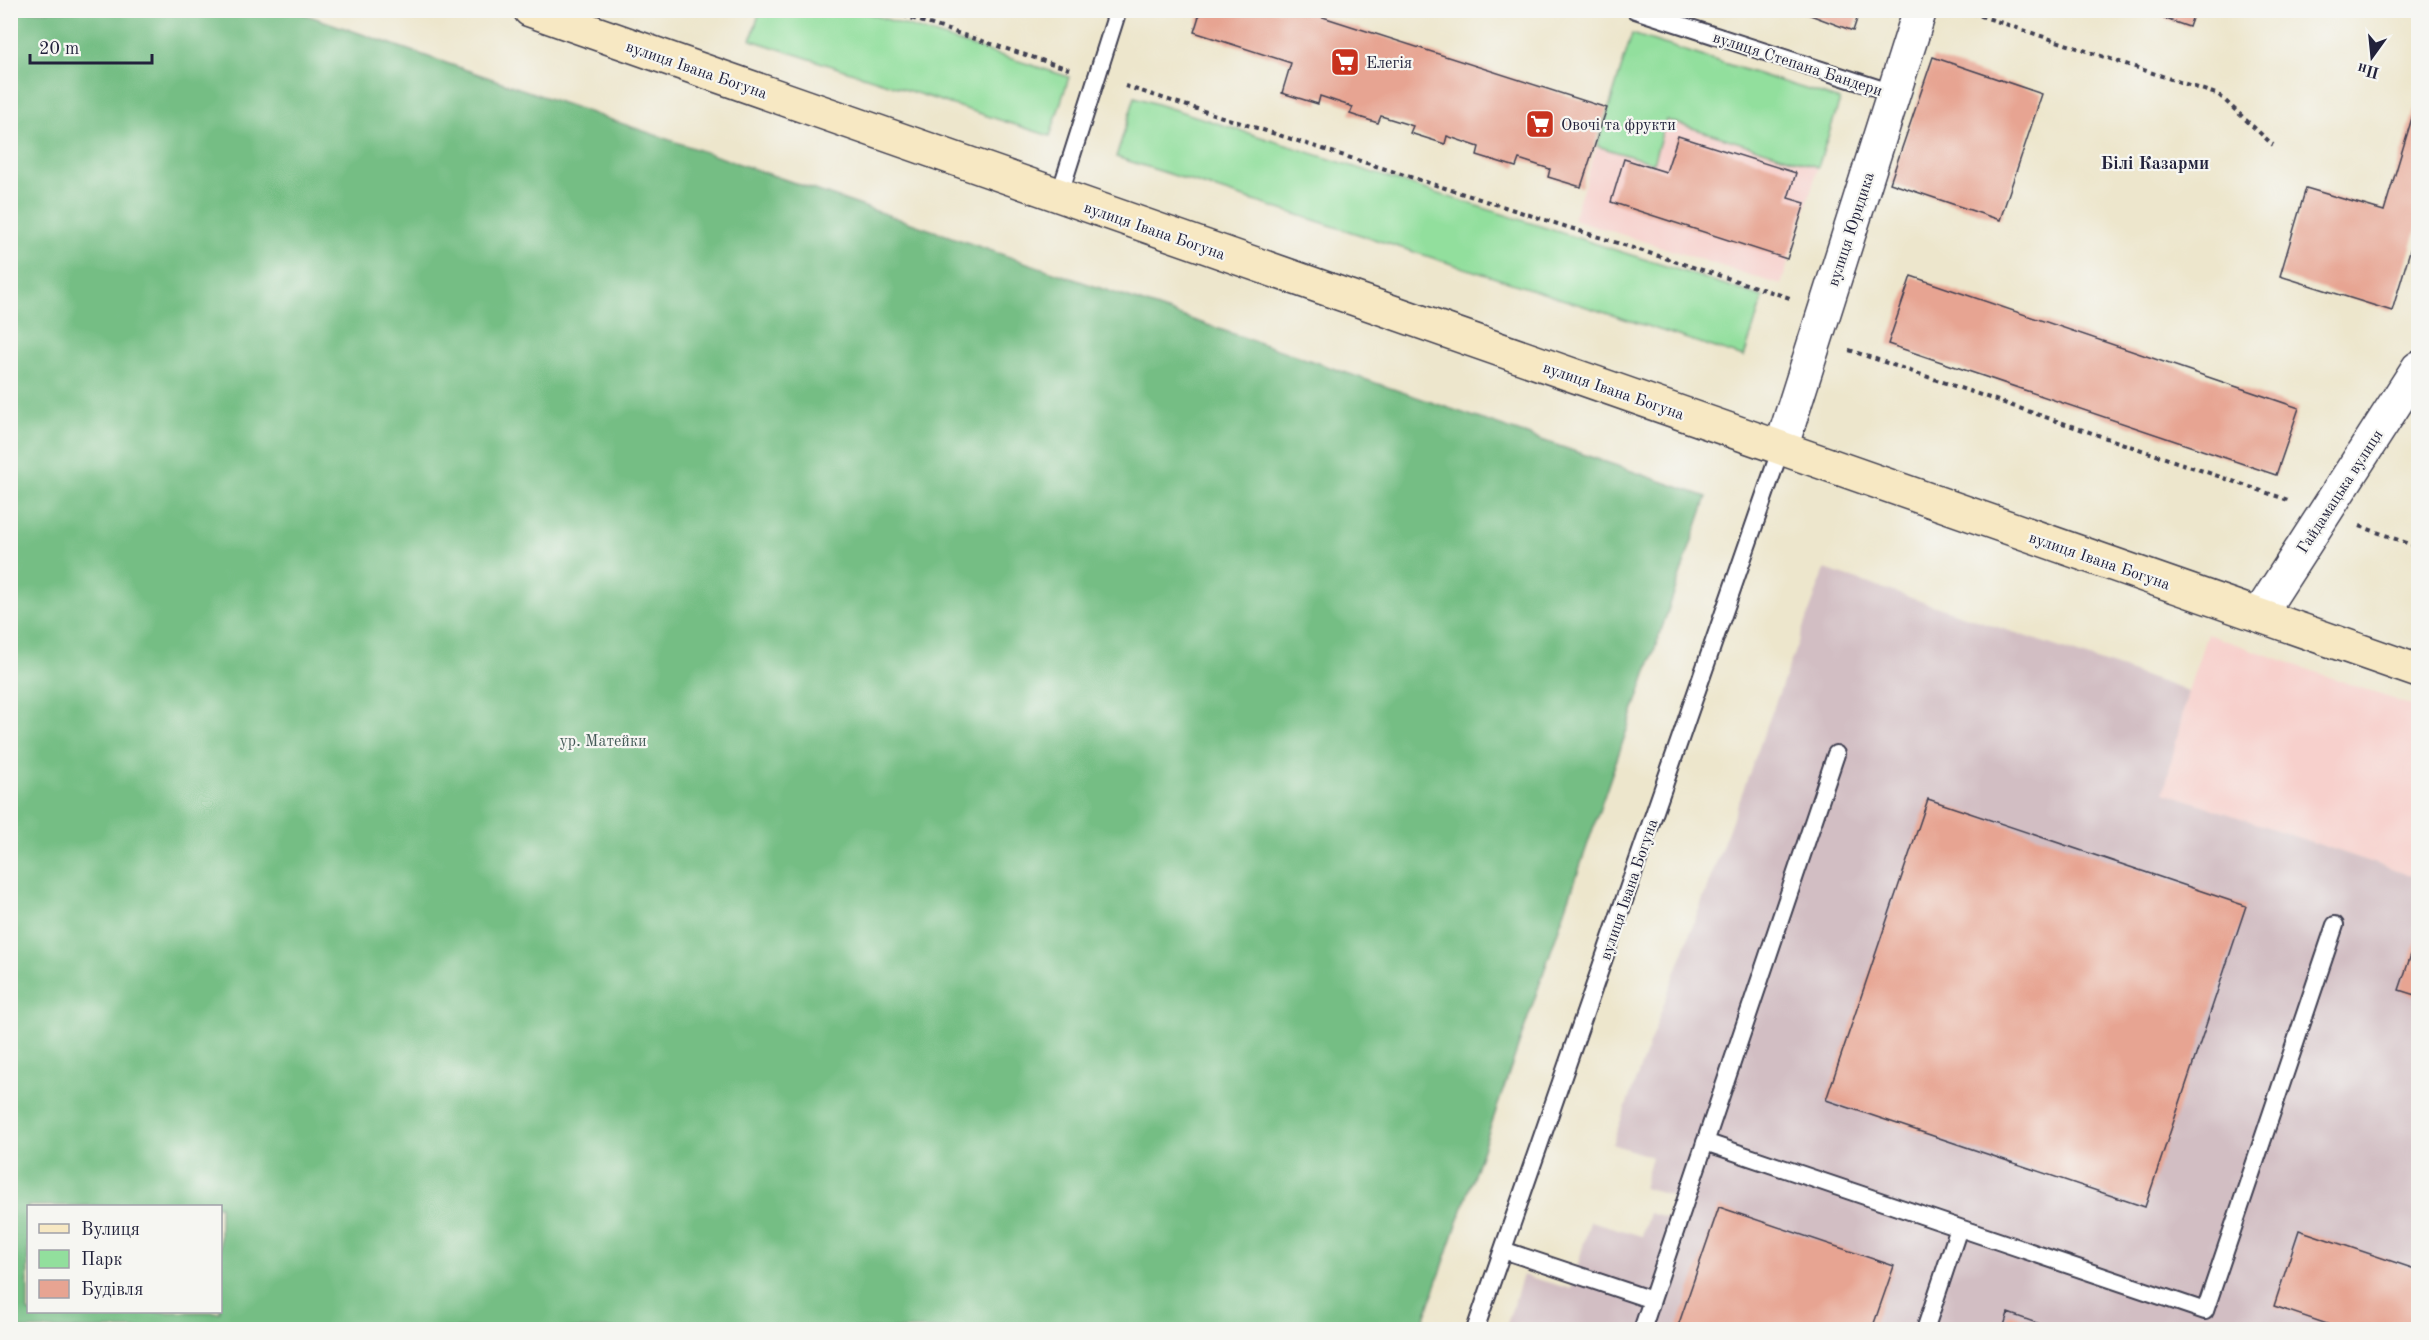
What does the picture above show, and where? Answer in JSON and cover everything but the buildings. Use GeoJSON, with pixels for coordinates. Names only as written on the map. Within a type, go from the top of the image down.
{"type":"FeatureCollection","features":[{"type":"Feature","properties":{"kind":"main road","name":"вулиця Івана Богуна"},"geometry":{"type":"LineString","coordinates":[[530,10],[2418,671]]}},
{"type":"Feature","properties":{"kind":"street","name":"вулиця Юридика"},"geometry":{"type":"LineString","coordinates":[[1781,448],[1920,10]]}},
{"type":"Feature","properties":{"kind":"street","name":"Гайдамацька вулиця"},"geometry":{"type":"LineString","coordinates":[[2259,615],[2418,368]]}},
{"type":"Feature","properties":{"kind":"lane"},"geometry":{"type":"LineString","coordinates":[[1059,196],[1118,10]]}},
{"type":"Feature","properties":{"kind":"lane","name":"вулиця Степана Бандери"},"geometry":{"type":"LineString","coordinates":[[1635,10],[1893,93]]}},
{"type":"Feature","properties":{"kind":"lane","name":"вулиця Івана Богуна"},"geometry":{"type":"LineString","coordinates":[[1475,1329],[1781,448]]}},
{"type":"Feature","properties":{"kind":"lane"},"geometry":{"type":"LineString","coordinates":[[1642,1329],[1836,754]]}},
{"type":"Feature","properties":{"kind":"lane"},"geometry":{"type":"LineString","coordinates":[[1705,1142],[2205,1311],[2335,925]]}},
{"type":"Feature","properties":{"kind":"lane"},"geometry":{"type":"LineString","coordinates":[[1925,1329],[1959,1228]]}},
{"type":"Feature","properties":{"kind":"lane"},"geometry":{"type":"LineString","coordinates":[[1503,1250],[1652,1300]]}},
{"type":"Feature","properties":{"kind":"path"},"geometry":{"type":"LineString","coordinates":[[886,10],[1096,77],[1820,324],[2418,547]]}},
{"type":"Feature","properties":{"kind":"path"},"geometry":{"type":"LineString","coordinates":[[1963,10],[2218,95],[2273,145]]}},
{"type":"Feature","properties":{"kind":"shaded area"},"geometry":{"type":"Polygon","coordinates":[[[1666,120],[1818,168],[1781,285],[1573,219],[1597,146],[1653,163],[1666,120]]]}},
{"type":"Feature","properties":{"kind":"shaded area"},"geometry":{"type":"Polygon","coordinates":[[[1825,569],[2188,691],[2164,792],[2418,878],[2418,1329],[1505,1330],[1523,1275],[1571,1289],[1590,1221],[1642,1236],[1649,1213],[1667,1218],[1673,1196],[1643,1188],[1652,1157],[1612,1144],[1825,569]]]}},
{"type":"Feature","properties":{"kind":"shaded area"},"geometry":{"type":"Polygon","coordinates":[[[2207,634],[2418,708],[2418,878],[2163,792],[2188,691],[2207,634]]]}},
{"type":"Feature","properties":{"kind":"green space","name":"ур. Матейки"},"geometry":{"type":"Polygon","coordinates":[[[10,11],[295,11],[1707,497],[1421,1329],[11,1329],[10,11]]]}},
{"type":"Feature","properties":{"kind":"green space"},"geometry":{"type":"Polygon","coordinates":[[[760,11],[861,11],[1069,77],[1050,136],[751,40],[760,11]]]}},
{"type":"Feature","properties":{"kind":"green space"},"geometry":{"type":"Polygon","coordinates":[[[1632,34],[1840,100],[1818,167],[1666,120],[1653,163],[1597,146],[1632,34]]]}},
{"type":"Feature","properties":{"kind":"green space"},"geometry":{"type":"Polygon","coordinates":[[[1135,97],[1763,297],[1744,357],[1116,157],[1135,97]]]}},
{"type":"Feature","properties":{"kind":"place","name":"Елегія"},"geometry":{"type":"Point","coordinates":[1345,62]}},
{"type":"Feature","properties":{"kind":"place","name":"Овочі та фрукти"},"geometry":{"type":"Point","coordinates":[1540,124]}},
{"type":"Feature","properties":{"kind":"district","name":"Білі Казарми"},"geometry":{"type":"Point","coordinates":[2155,163]}}]}
